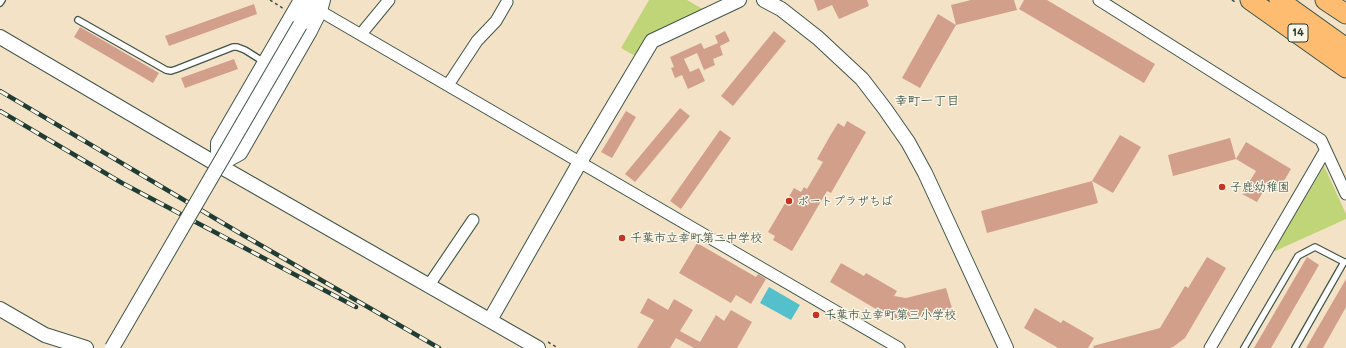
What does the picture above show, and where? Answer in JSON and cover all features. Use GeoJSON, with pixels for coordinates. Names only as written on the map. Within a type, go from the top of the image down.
{"type":"FeatureCollection","features":[{"type":"Feature","properties":{"kind":"highway","name":"14"},"geometry":{"type":"LineString","coordinates":[[1250,0],[1346,68]]}},
{"type":"Feature","properties":{"kind":"highway"},"geometry":{"type":"LineString","coordinates":[[1279,0],[1346,48]]}},
{"type":"Feature","properties":{"kind":"highway"},"geometry":{"type":"LineString","coordinates":[[1300,0],[1346,32]]}},
{"type":"Feature","properties":{"kind":"highway"},"geometry":{"type":"LineString","coordinates":[[1326,0],[1346,14]]}},
{"type":"Feature","properties":{"kind":"street"},"geometry":{"type":"LineString","coordinates":[[218,165],[218,143],[301,0]]}},
{"type":"Feature","properties":{"kind":"street"},"geometry":{"type":"LineString","coordinates":[[361,34],[389,0]]}},
{"type":"Feature","properties":{"kind":"street"},"geometry":{"type":"LineString","coordinates":[[490,320],[580,162],[652,41],[739,0]]}},
{"type":"Feature","properties":{"kind":"street"},"geometry":{"type":"LineString","coordinates":[[764,0],[781,9],[824,43],[862,79],[908,142],[925,174],[1006,348]]}},
{"type":"Feature","properties":{"kind":"street"},"geometry":{"type":"LineString","coordinates":[[1099,0],[1321,140],[1346,194]]}},
{"type":"Feature","properties":{"kind":"street"},"geometry":{"type":"LineString","coordinates":[[448,85],[477,41],[496,21],[507,2]]}},
{"type":"Feature","properties":{"kind":"street"},"geometry":{"type":"LineString","coordinates":[[218,165],[240,153],[310,31],[319,4]]}},
{"type":"Feature","properties":{"kind":"street"},"geometry":{"type":"LineString","coordinates":[[319,4],[361,34],[899,348]]}},
{"type":"Feature","properties":{"kind":"street"},"geometry":{"type":"LineString","coordinates":[[112,348],[300,25],[319,4]]}},
{"type":"Feature","properties":{"kind":"street"},"geometry":{"type":"LineString","coordinates":[[0,37],[218,165],[538,348]]}},
{"type":"Feature","properties":{"kind":"street"},"geometry":{"type":"LineString","coordinates":[[1210,348],[1325,151]]}},
{"type":"Feature","properties":{"kind":"street"},"geometry":{"type":"LineString","coordinates":[[429,285],[474,220]]}},
{"type":"Feature","properties":{"kind":"street"},"geometry":{"type":"LineString","coordinates":[[0,309],[45,335],[86,348]]}},
{"type":"Feature","properties":{"kind":"lane"},"geometry":{"type":"LineString","coordinates":[[78,20],[166,70],[172,71],[237,47],[245,50],[265,63]]}},
{"type":"Feature","properties":{"kind":"lane"},"geometry":{"type":"LineString","coordinates":[[1244,348],[1298,256],[1315,247],[1345,262],[1295,348]]}},
{"type":"Feature","properties":{"kind":"path"},"geometry":{"type":"LineString","coordinates":[[270,0],[288,11]]}},
{"type":"Feature","properties":{"kind":"green space"},"geometry":{"type":"Polygon","coordinates":[[[649,0],[687,0],[706,11],[637,57],[621,48],[649,0]]]}},
{"type":"Feature","properties":{"kind":"green space"},"geometry":{"type":"Polygon","coordinates":[[[1324,166],[1346,214],[1346,219],[1273,252],[1324,166]]]}},
{"type":"Feature","properties":{"kind":"water"},"geometry":{"type":"Polygon","coordinates":[[[769,287],[800,305],[791,320],[760,303],[769,287]]]}},
{"type":"Feature","properties":{"kind":"building"},"geometry":{"type":"Polygon","coordinates":[[[814,0],[867,0],[869,6],[839,19],[832,5],[818,11],[814,0]]]}},
{"type":"Feature","properties":{"kind":"building"},"geometry":{"type":"Polygon","coordinates":[[[971,0],[1014,0],[1017,10],[956,25],[951,5],[971,0]]]}},
{"type":"Feature","properties":{"kind":"building"},"geometry":{"type":"Polygon","coordinates":[[[1024,0],[1047,0],[1155,64],[1144,83],[1019,9],[1024,0]]]}},
{"type":"Feature","properties":{"kind":"building"},"geometry":{"type":"Polygon","coordinates":[[[254,4],[257,14],[169,46],[165,36],[254,4]]]}},
{"type":"Feature","properties":{"kind":"building"},"geometry":{"type":"Polygon","coordinates":[[[938,14],[956,25],[920,88],[902,78],[938,14]]]}},
{"type":"Feature","properties":{"kind":"building"},"geometry":{"type":"Polygon","coordinates":[[[80,27],[159,73],[153,83],[74,37],[80,27]]]}},
{"type":"Feature","properties":{"kind":"building"},"geometry":{"type":"Polygon","coordinates":[[[725,31],[730,41],[720,46],[723,55],[713,59],[715,65],[704,70],[697,53],[684,59],[690,72],[699,68],[705,81],[688,89],[682,75],[675,78],[671,68],[674,67],[670,57],[701,43],[704,49],[718,43],[715,36],[725,31]]]}},
{"type":"Feature","properties":{"kind":"building"},"geometry":{"type":"Polygon","coordinates":[[[774,31],[786,41],[733,106],[721,96],[774,31]]]}},
{"type":"Feature","properties":{"kind":"building"},"geometry":{"type":"Polygon","coordinates":[[[234,59],[238,69],[185,88],[181,78],[234,59]]]}},
{"type":"Feature","properties":{"kind":"building"},"geometry":{"type":"Polygon","coordinates":[[[680,108],[690,116],[635,182],[625,174],[680,108]]]}},
{"type":"Feature","properties":{"kind":"building"},"geometry":{"type":"Polygon","coordinates":[[[626,111],[636,117],[612,158],[601,152],[626,111]]]}},
{"type":"Feature","properties":{"kind":"building"},"geometry":{"type":"Polygon","coordinates":[[[847,121],[866,132],[831,193],[827,191],[792,251],[773,240],[775,236],[768,232],[794,188],[801,192],[804,187],[807,189],[823,162],[817,159],[830,136],[838,123],[844,127],[847,121]]]}},
{"type":"Feature","properties":{"kind":"building"},"geometry":{"type":"Polygon","coordinates":[[[720,130],[731,138],[681,209],[670,201],[720,130]]]}},
{"type":"Feature","properties":{"kind":"building"},"geometry":{"type":"Polygon","coordinates":[[[1120,135],[1141,147],[1113,193],[1092,181],[1120,135]]]}},
{"type":"Feature","properties":{"kind":"building"},"geometry":{"type":"Polygon","coordinates":[[[1230,138],[1236,159],[1173,176],[1168,155],[1230,138]]]}},
{"type":"Feature","properties":{"kind":"building"},"geometry":{"type":"Polygon","coordinates":[[[1246,142],[1291,169],[1281,186],[1270,180],[1257,202],[1242,194],[1256,171],[1236,159],[1246,142]]]}},
{"type":"Feature","properties":{"kind":"building"},"geometry":{"type":"Polygon","coordinates":[[[1092,181],[1098,203],[987,233],[981,211],[1092,181]]]}},
{"type":"Feature","properties":{"kind":"building"},"geometry":{"type":"Polygon","coordinates":[[[697,243],[756,277],[758,274],[766,279],[751,304],[736,295],[731,303],[679,273],[697,243]]]}},
{"type":"Feature","properties":{"kind":"building"},"geometry":{"type":"Polygon","coordinates":[[[1207,257],[1226,268],[1185,338],[1170,348],[1094,348],[1093,346],[1160,328],[1185,286],[1188,288],[1207,257]]]}},
{"type":"Feature","properties":{"kind":"building"},"geometry":{"type":"Polygon","coordinates":[[[1307,257],[1319,265],[1271,348],[1254,348],[1307,257]]]}},
{"type":"Feature","properties":{"kind":"building"},"geometry":{"type":"Polygon","coordinates":[[[841,263],[864,276],[866,273],[897,291],[894,296],[906,298],[946,288],[952,308],[906,320],[893,319],[830,282],[841,263]]]}},
{"type":"Feature","properties":{"kind":"building"},"geometry":{"type":"Polygon","coordinates":[[[1346,279],[1346,307],[1323,348],[1306,348],[1346,279]]]}},
{"type":"Feature","properties":{"kind":"building"},"geometry":{"type":"Polygon","coordinates":[[[648,298],[668,310],[674,299],[693,310],[680,331],[700,342],[716,315],[724,321],[731,310],[752,322],[737,348],[694,348],[676,338],[670,348],[637,348],[654,320],[640,313],[648,298]]]}},
{"type":"Feature","properties":{"kind":"building"},"geometry":{"type":"Polygon","coordinates":[[[1035,308],[1061,323],[1063,320],[1094,338],[1088,348],[1058,348],[1024,328],[1035,308]]]}},
{"type":"Feature","properties":{"kind":"railway"},"geometry":{"type":"LineString","coordinates":[[0,91],[243,235],[439,348]]}},
{"type":"Feature","properties":{"kind":"railway"},"geometry":{"type":"LineString","coordinates":[[0,111],[122,183],[356,307]]}},
{"type":"Feature","properties":{"kind":"place","name":"子鹿幼稚園"},"geometry":{"type":"Point","coordinates":[1222,187]}},
{"type":"Feature","properties":{"kind":"place","name":"ポートプラザちば"},"geometry":{"type":"Point","coordinates":[789,201]}},
{"type":"Feature","properties":{"kind":"place","name":"千葉市立幸町第二中学校"},"geometry":{"type":"Point","coordinates":[622,238]}},
{"type":"Feature","properties":{"kind":"place","name":"千葉市立幸町第三小学校"},"geometry":{"type":"Point","coordinates":[816,315]}},
{"type":"Feature","properties":{"kind":"district","name":"幸町一丁目"},"geometry":{"type":"Point","coordinates":[927,101]}}]}
